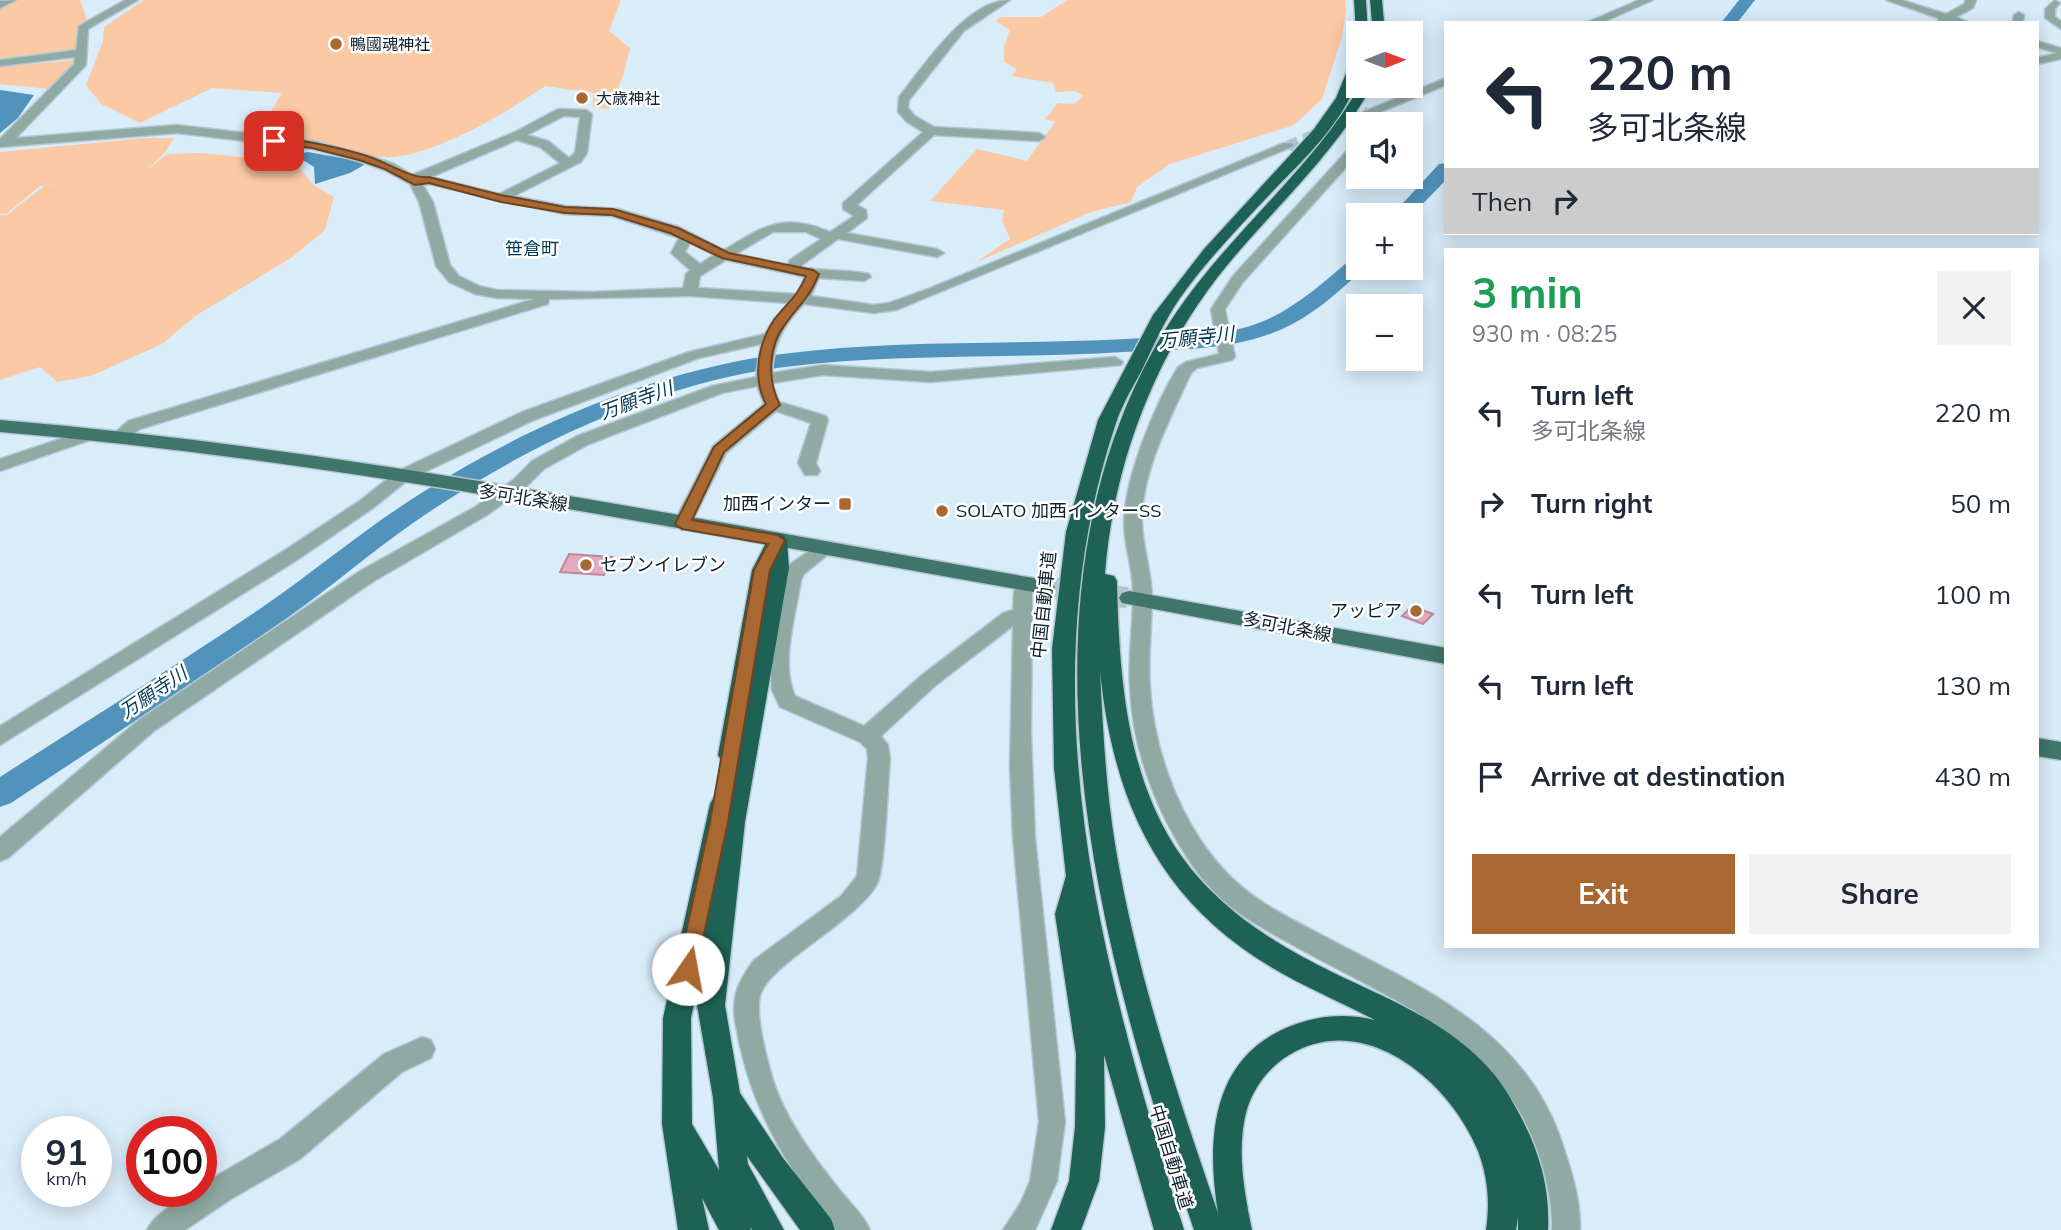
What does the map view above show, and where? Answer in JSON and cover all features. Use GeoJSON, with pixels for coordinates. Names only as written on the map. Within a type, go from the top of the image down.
{"type":"FeatureCollection","features":[{"type":"Feature","properties":{"kind":"highway"},"geometry":{"type":"LineString","coordinates":[[1360,0],[1361,21]]}},
{"type":"Feature","properties":{"kind":"highway"},"geometry":{"type":"LineString","coordinates":[[1376,0],[1378,21]]}},
{"type":"Feature","properties":{"kind":"highway","name":"中国自動車道"},"geometry":{"type":"LineString","coordinates":[[1168,1230],[1135,1125],[1104,1010],[1078,876],[1069,813],[1063,727],[1062,655],[1068,585],[1078,524],[1094,457],[1112,407],[1160,316],[1216,244],[1324,125],[1346,89]]}},
{"type":"Feature","properties":{"kind":"highway","name":"中国自動車道"},"geometry":{"type":"LineString","coordinates":[[1209,1230],[1169,1118],[1136,1002],[1114,904],[1099,809],[1091,729],[1090,656],[1095,574],[1116,460],[1136,403],[1134,364],[1181,316],[1233,250],[1322,153],[1360,98]]}},
{"type":"Feature","properties":{"kind":"highway"},"geometry":{"type":"LineString","coordinates":[[1116,460],[1109,525],[1107,618],[1116,708],[1134,788],[1147,821],[1186,882],[1213,909],[1248,937],[1294,967],[1381,1007],[1421,1029],[1459,1057],[1494,1096],[1519,1143],[1532,1187],[1533,1230]]}},
{"type":"Feature","properties":{"kind":"highway"},"geometry":{"type":"LineString","coordinates":[[769,1230],[733,1168],[727,1098],[711,1005],[733,822],[779,568],[777,540]]}},
{"type":"Feature","properties":{"kind":"highway"},"geometry":{"type":"LineString","coordinates":[[694,1230],[690,1223],[677,1125],[677,1018],[719,822],[762,570],[777,540]]}},
{"type":"Feature","properties":{"kind":"highway"},"geometry":{"type":"LineString","coordinates":[[1066,1230],[1084,1181],[1090,1127],[1090,1054],[1068,914],[1078,876]]}},
{"type":"Feature","properties":{"kind":"highway"},"geometry":{"type":"LineString","coordinates":[[1237,1230],[1228,1163],[1230,1125],[1238,1095],[1261,1056],[1291,1038],[1317,1030],[1347,1027],[1379,1032],[1413,1050],[1441,1070],[1467,1101],[1490,1145],[1502,1183],[1501,1230]]}},
{"type":"Feature","properties":{"kind":"highway"},"geometry":{"type":"LineString","coordinates":[[727,1098],[762,1154],[820,1230]]}},
{"type":"Feature","properties":{"kind":"highway"},"geometry":{"type":"LineString","coordinates":[[677,1125],[736,1230]]}},
{"type":"Feature","properties":{"kind":"main road","name":"多可北条線"},"geometry":{"type":"LineString","coordinates":[[0,426],[119,436],[408,478],[1035,585]]}},
{"type":"Feature","properties":{"kind":"main road","name":"多可北条線"},"geometry":{"type":"LineString","coordinates":[[1135,599],[1444,656]]}},
{"type":"Feature","properties":{"kind":"main road"},"geometry":{"type":"LineString","coordinates":[[2039,747],[2061,751]]}},
{"type":"Feature","properties":{"kind":"street"},"geometry":{"type":"LineString","coordinates":[[0,5],[11,0]]}},
{"type":"Feature","properties":{"kind":"street"},"geometry":{"type":"LineString","coordinates":[[2,143],[80,65],[83,28],[133,0]]}},
{"type":"Feature","properties":{"kind":"street"},"geometry":{"type":"LineString","coordinates":[[1005,0],[960,29],[903,100],[902,109],[906,115],[932,131],[1039,137]]}},
{"type":"Feature","properties":{"kind":"street"},"geometry":{"type":"LineString","coordinates":[[1596,21],[1648,0]]}},
{"type":"Feature","properties":{"kind":"street"},"geometry":{"type":"LineString","coordinates":[[1891,0],[1942,20],[1969,6],[1971,0]]}},
{"type":"Feature","properties":{"kind":"street"},"geometry":{"type":"LineString","coordinates":[[2041,0],[2058,4]]}},
{"type":"Feature","properties":{"kind":"street"},"geometry":{"type":"LineString","coordinates":[[2058,4],[2050,9],[2050,18],[2061,26]]}},
{"type":"Feature","properties":{"kind":"street"},"geometry":{"type":"LineString","coordinates":[[2039,45],[2061,53]]}},
{"type":"Feature","properties":{"kind":"street"},"geometry":{"type":"LineString","coordinates":[[0,63],[81,53]]}},
{"type":"Feature","properties":{"kind":"street"},"geometry":{"type":"LineString","coordinates":[[2039,60],[2061,53]]}},
{"type":"Feature","properties":{"kind":"street"},"geometry":{"type":"LineString","coordinates":[[1376,112],[1373,111],[1444,82]]}},
{"type":"Feature","properties":{"kind":"street"},"geometry":{"type":"LineString","coordinates":[[413,181],[516,136],[559,107],[586,114],[581,153],[577,159],[501,198]]}},
{"type":"Feature","properties":{"kind":"street"},"geometry":{"type":"LineString","coordinates":[[2,143],[177,130],[313,145],[389,167],[413,181],[426,202],[443,266],[454,279],[475,290],[497,294],[553,295],[690,292],[800,299],[874,309],[891,307],[1288,146]]}},
{"type":"Feature","properties":{"kind":"street"},"geometry":{"type":"LineString","coordinates":[[794,269],[795,263],[859,218],[861,213],[848,206],[932,131]]}},
{"type":"Feature","properties":{"kind":"street"},"geometry":{"type":"LineString","coordinates":[[516,136],[544,144],[569,164]]}},
{"type":"Feature","properties":{"kind":"street"},"geometry":{"type":"LineString","coordinates":[[1346,159],[1238,279],[1218,309],[1227,356],[1192,365],[1184,370],[1154,438],[1136,496],[1133,522],[1135,599],[1145,731],[1167,799],[1208,869],[1251,909],[1339,959],[1435,1006],[1474,1034],[1502,1062],[1531,1102],[1549,1137],[1561,1189],[1566,1230]]}},
{"type":"Feature","properties":{"kind":"street"},"geometry":{"type":"LineString","coordinates":[[413,181],[429,180],[565,210],[613,212],[689,237],[726,256],[813,274],[836,273],[864,277]]}},
{"type":"Feature","properties":{"kind":"street"},"geometry":{"type":"LineString","coordinates":[[690,292],[696,272],[770,228],[808,228],[832,236],[937,253]]}},
{"type":"Feature","properties":{"kind":"street"},"geometry":{"type":"LineString","coordinates":[[689,237],[681,243],[678,253],[696,272]]}},
{"type":"Feature","properties":{"kind":"street"},"geometry":{"type":"LineString","coordinates":[[669,256],[696,272]]}},
{"type":"Feature","properties":{"kind":"street"},"geometry":{"type":"LineString","coordinates":[[811,471],[807,463],[820,420],[774,405],[769,400],[764,377],[770,341],[780,321],[813,280],[813,274]]}},
{"type":"Feature","properties":{"kind":"street"},"geometry":{"type":"LineString","coordinates":[[119,436],[134,425],[546,300],[553,295]]}},
{"type":"Feature","properties":{"kind":"street"},"geometry":{"type":"LineString","coordinates":[[0,737],[291,555],[408,478],[528,416],[694,355],[770,341]]}},
{"type":"Feature","properties":{"kind":"street"},"geometry":{"type":"LineString","coordinates":[[0,851],[147,726],[367,576],[499,495],[538,465],[583,440],[718,389],[764,377],[823,370],[931,377],[1134,364]]}},
{"type":"Feature","properties":{"kind":"street"},"geometry":{"type":"LineString","coordinates":[[682,524],[719,450],[774,405]]}},
{"type":"Feature","properties":{"kind":"street"},"geometry":{"type":"LineString","coordinates":[[0,465],[90,434]]}},
{"type":"Feature","properties":{"kind":"street"},"geometry":{"type":"LineString","coordinates":[[825,548],[796,570],[792,580],[779,674],[781,691],[788,701],[867,736],[877,745],[879,758],[868,879],[849,903],[763,968],[747,997],[747,1017],[761,1082],[780,1126],[824,1192],[849,1226],[856,1230]]}},
{"type":"Feature","properties":{"kind":"street"},"geometry":{"type":"LineString","coordinates":[[1017,1230],[1031,1215],[1043,1183],[1050,1146],[1050,1087],[1027,876],[1019,747],[1023,615],[1035,585]]}},
{"type":"Feature","properties":{"kind":"street"},"geometry":{"type":"LineString","coordinates":[[867,736],[939,673],[1010,618],[1023,615]]}},
{"type":"Feature","properties":{"kind":"street"},"geometry":{"type":"LineString","coordinates":[[161,1230],[221,1189],[290,1149],[393,1063],[422,1049]]}},
{"type":"Feature","properties":{"kind":"shaded area"},"geometry":{"type":"Polygon","coordinates":[[[13,0],[80,0],[88,22],[79,29],[76,49],[71,53],[0,62],[0,6],[13,0]]]}},
{"type":"Feature","properties":{"kind":"shaded area"},"geometry":{"type":"Polygon","coordinates":[[[144,0],[621,0],[609,31],[630,48],[615,95],[618,105],[612,108],[602,109],[592,105],[594,93],[545,86],[467,132],[422,151],[401,156],[375,156],[314,140],[292,160],[315,186],[334,197],[325,230],[291,258],[195,316],[162,344],[91,376],[57,382],[40,367],[0,380],[0,215],[7,215],[44,186],[71,184],[40,186],[6,214],[0,214],[0,152],[147,138],[174,138],[164,154],[143,173],[167,154],[202,153],[271,160],[293,130],[267,118],[282,93],[212,88],[140,123],[101,104],[86,85],[103,41],[104,27],[144,0]]]}},
{"type":"Feature","properties":{"kind":"shaded area"},"geometry":{"type":"Polygon","coordinates":[[[1067,0],[1345,0],[1346,10],[1342,37],[1322,99],[1294,125],[1170,164],[1137,187],[1131,202],[1091,212],[975,263],[1010,239],[1002,220],[1004,210],[930,201],[977,149],[1027,161],[1055,122],[1045,119],[1058,103],[1074,104],[1083,96],[1075,91],[1056,92],[1053,83],[1012,76],[1017,69],[1004,62],[1004,47],[1010,30],[996,21],[1000,17],[1041,17],[1067,0]]]}},
{"type":"Feature","properties":{"kind":"shaded area"},"geometry":{"type":"Polygon","coordinates":[[[75,60],[76,66],[49,89],[0,84],[0,67],[75,60]]]}},
{"type":"Feature","properties":{"kind":"water"},"geometry":{"type":"Polygon","coordinates":[[[0,90],[34,95],[18,118],[0,133],[0,90]]]}},
{"type":"Feature","properties":{"kind":"water"},"geometry":{"type":"Polygon","coordinates":[[[303,153],[359,161],[364,165],[350,173],[315,184],[314,167],[300,158],[303,153]]]}},
{"type":"Feature","properties":{"kind":"building","name":"セブンイレブン"},"geometry":{"type":"Polygon","coordinates":[[[569,554],[612,557],[604,575],[560,572],[569,554]]]}},
{"type":"Feature","properties":{"kind":"building","name":"アッピア"},"geometry":{"type":"Polygon","coordinates":[[[1412,606],[1433,614],[1423,624],[1402,616],[1412,606]]]}},
{"type":"Feature","properties":{"kind":"waterway","name":"万願寺川"},"geometry":{"type":"LineString","coordinates":[[1731,21],[1747,0]]}},
{"type":"Feature","properties":{"kind":"waterway","name":"万願寺川"},"geometry":{"type":"LineString","coordinates":[[1413,203],[1444,170]]}},
{"type":"Feature","properties":{"kind":"waterway","name":"万願寺川"},"geometry":{"type":"LineString","coordinates":[[0,794],[276,612],[391,526],[457,483],[546,435],[642,395],[738,367],[785,360],[871,354],[1180,343],[1228,338],[1259,330],[1287,318],[1312,302],[1346,273]]}},
{"type":"Feature","properties":{"kind":"tunnel"},"geometry":{"type":"LineString","coordinates":[[1288,146],[1346,122]]}},
{"type":"Feature","properties":{"kind":"tunnel"},"geometry":{"type":"LineString","coordinates":[[1045,587],[1129,598]]}},
{"type":"Feature","properties":{"kind":"place","name":"鴨國魂神社"},"geometry":{"type":"Point","coordinates":[336,44]}},
{"type":"Feature","properties":{"kind":"place","name":"大歳神社"},"geometry":{"type":"Point","coordinates":[582,98]}},
{"type":"Feature","properties":{"kind":"place","name":"加西インター"},"geometry":{"type":"Point","coordinates":[845,504]}},
{"type":"Feature","properties":{"kind":"place","name":"SOLATO 加西インターSS"},"geometry":{"type":"Point","coordinates":[942,511]}},
{"type":"Feature","properties":{"kind":"place","name":"セブンイレブン"},"geometry":{"type":"Point","coordinates":[586,565]}},
{"type":"Feature","properties":{"kind":"place","name":"アッピア"},"geometry":{"type":"Point","coordinates":[1416,611]}},
{"type":"Feature","properties":{"kind":"district","name":"笹倉町"},"geometry":{"type":"Point","coordinates":[532,249]}},
{"type":"Feature","properties":{"kind":"route"},"geometry":{"type":"LineString","coordinates":[[274,141],[313,145],[363,158],[389,167],[415,182],[429,180],[565,210],[613,212],[674,230],[726,256],[813,274],[813,280],[804,295],[780,321],[771,338],[764,381],[769,400],[774,405],[719,450],[682,524],[777,540],[762,570],[719,822],[688,969]]}}]}
